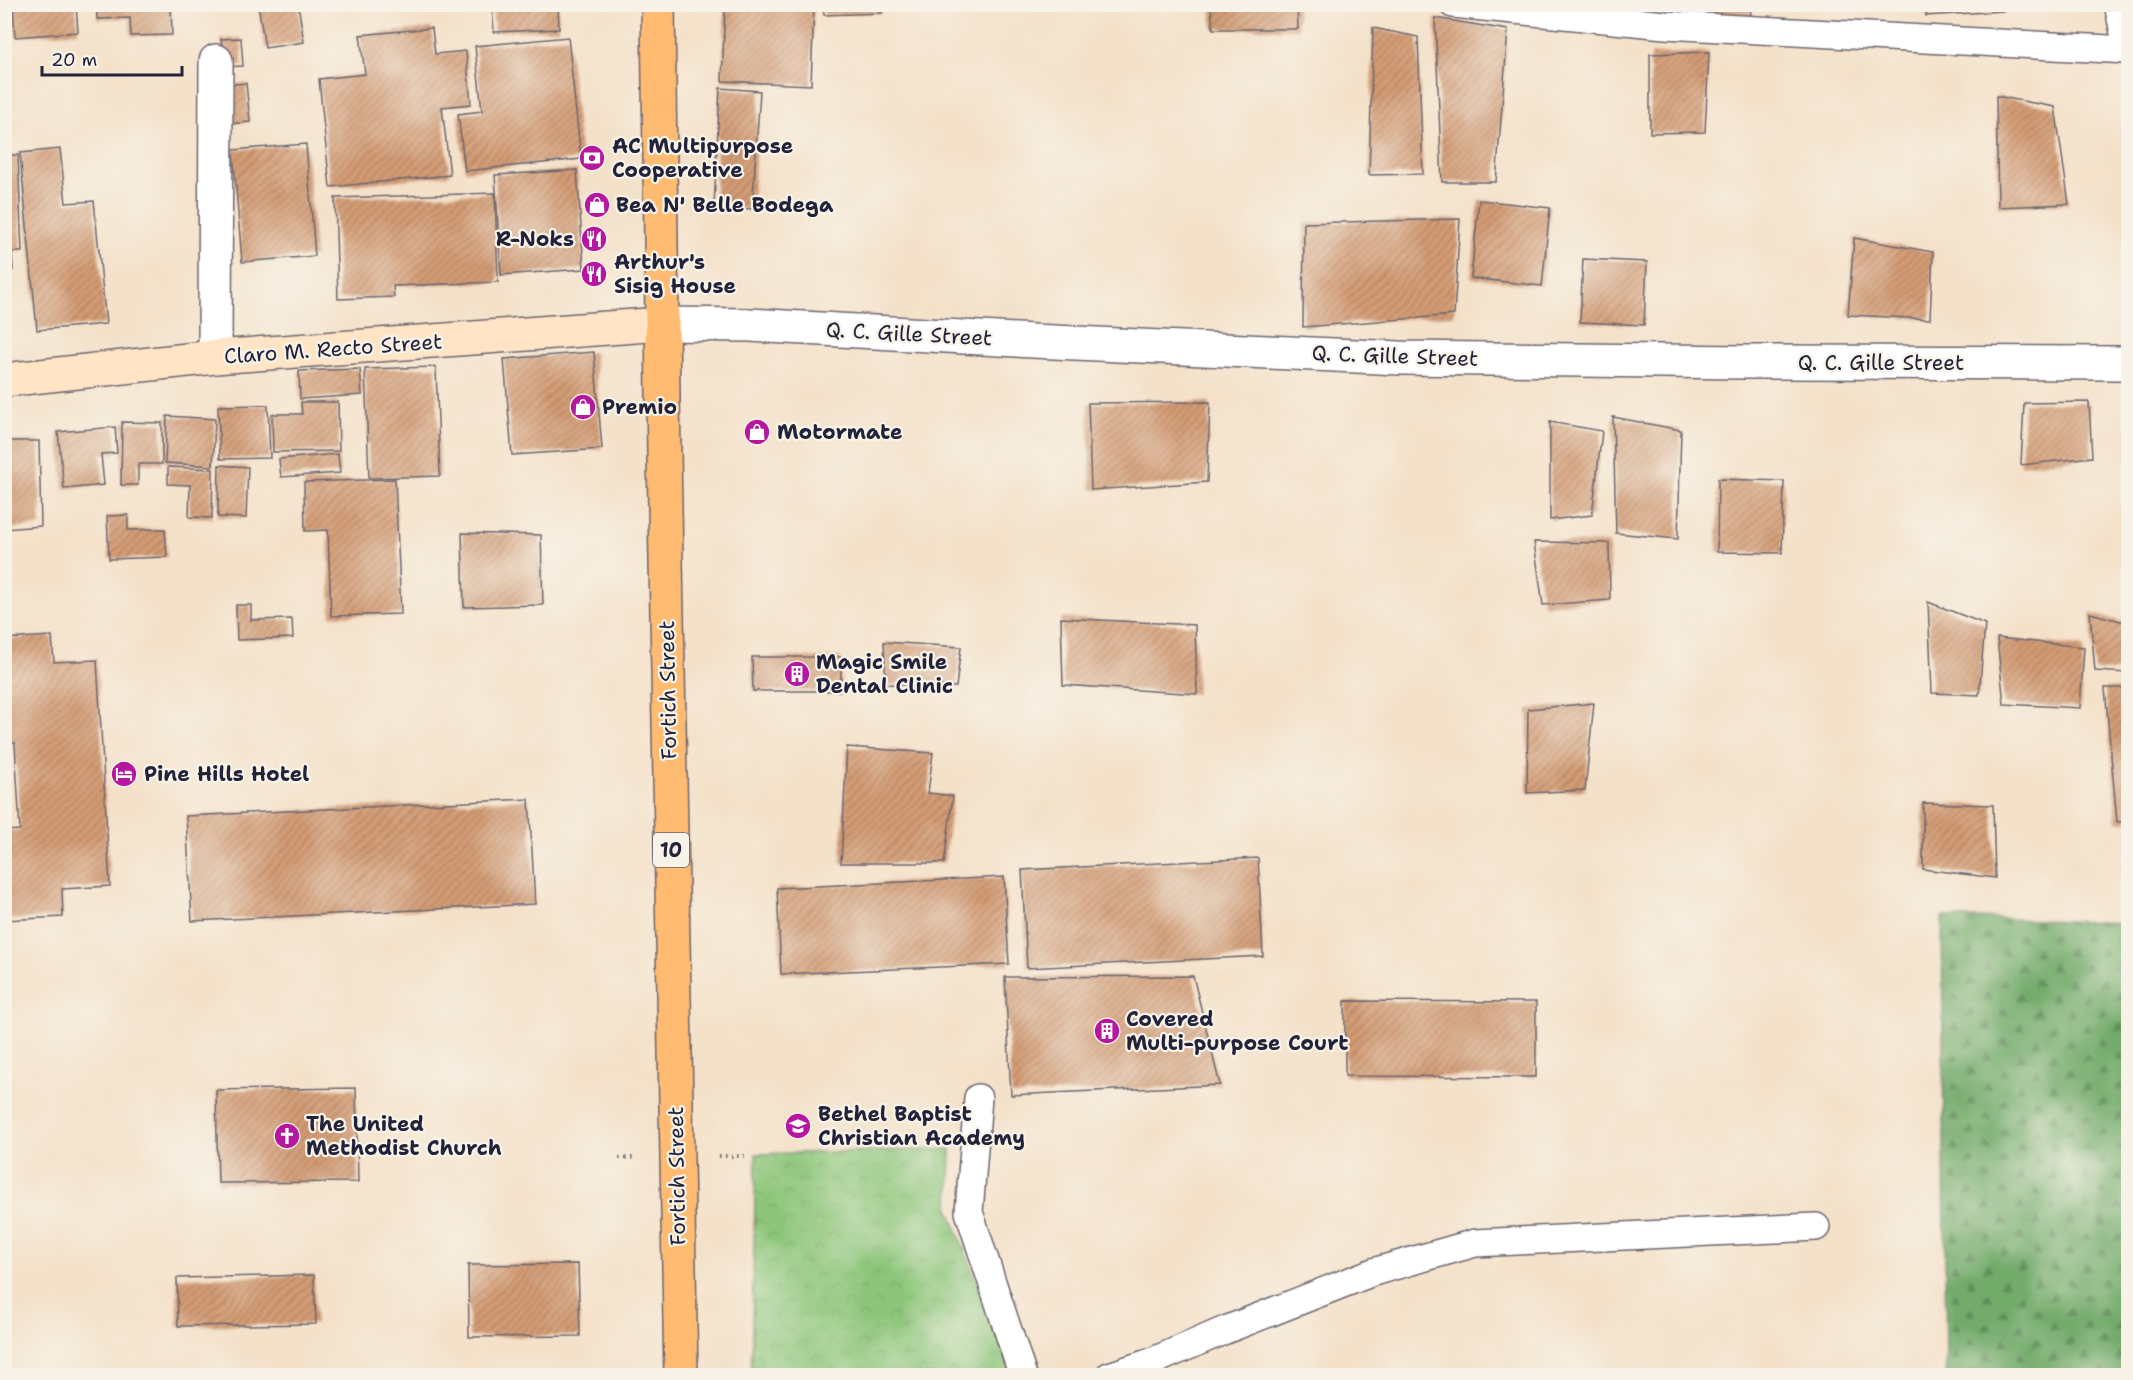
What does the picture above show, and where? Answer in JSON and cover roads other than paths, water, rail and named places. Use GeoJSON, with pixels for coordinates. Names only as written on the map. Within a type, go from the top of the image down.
{"type":"FeatureCollection","features":[{"type":"Feature","properties":{"kind":"highway","name":"Fortich Street"},"geometry":{"type":"LineString","coordinates":[[658,4],[681,1376]]}},
{"type":"Feature","properties":{"kind":"main road","name":"Claro M. Recto Street"},"geometry":{"type":"LineString","coordinates":[[4,380],[215,357],[662,324]]}},
{"type":"Feature","properties":{"kind":"street"},"geometry":{"type":"LineString","coordinates":[[215,357],[216,61]]}},
{"type":"Feature","properties":{"kind":"street","name":"Q. C. Gille Street"},"geometry":{"type":"LineString","coordinates":[[662,324],[750,325],[1400,358],[2128,363]]}},
{"type":"Feature","properties":{"kind":"lane"},"geometry":{"type":"LineString","coordinates":[[1454,4],[1665,25],[2128,51],[2118,4]]}},
{"type":"Feature","properties":{"kind":"lane"},"geometry":{"type":"LineString","coordinates":[[978,1098],[969,1212],[1023,1376]]}},
{"type":"Feature","properties":{"kind":"lane"},"geometry":{"type":"LineString","coordinates":[[1109,1376],[1151,1362],[1373,1272],[1475,1243],[1816,1227]]}},
{"type":"Feature","properties":{"kind":"place","name":"AC Multipurpose Cooperative"},"geometry":{"type":"Point","coordinates":[592,158]}},
{"type":"Feature","properties":{"kind":"place","name":"Bea N' Belle Bodega"},"geometry":{"type":"Point","coordinates":[597,205]}},
{"type":"Feature","properties":{"kind":"place","name":"R-Noks"},"geometry":{"type":"Point","coordinates":[594,239]}},
{"type":"Feature","properties":{"kind":"place","name":"Arthur's Sisig House"},"geometry":{"type":"Point","coordinates":[594,274]}},
{"type":"Feature","properties":{"kind":"place","name":"Premio"},"geometry":{"type":"Point","coordinates":[583,407]}},
{"type":"Feature","properties":{"kind":"place","name":"Motormate"},"geometry":{"type":"Point","coordinates":[757,432]}},
{"type":"Feature","properties":{"kind":"place","name":"Magic Smile Dental Clinic"},"geometry":{"type":"Point","coordinates":[797,674]}},
{"type":"Feature","properties":{"kind":"place","name":"Pine Hills Hotel"},"geometry":{"type":"Point","coordinates":[124,774]}},
{"type":"Feature","properties":{"kind":"place","name":"Covered Multi-purpose Court"},"geometry":{"type":"Point","coordinates":[1107,1031]}},
{"type":"Feature","properties":{"kind":"place","name":"Bethel Baptist Christian Academy"},"geometry":{"type":"Point","coordinates":[798,1126]}},
{"type":"Feature","properties":{"kind":"place","name":"The United Methodist Church"},"geometry":{"type":"Point","coordinates":[287,1136]}}]}
